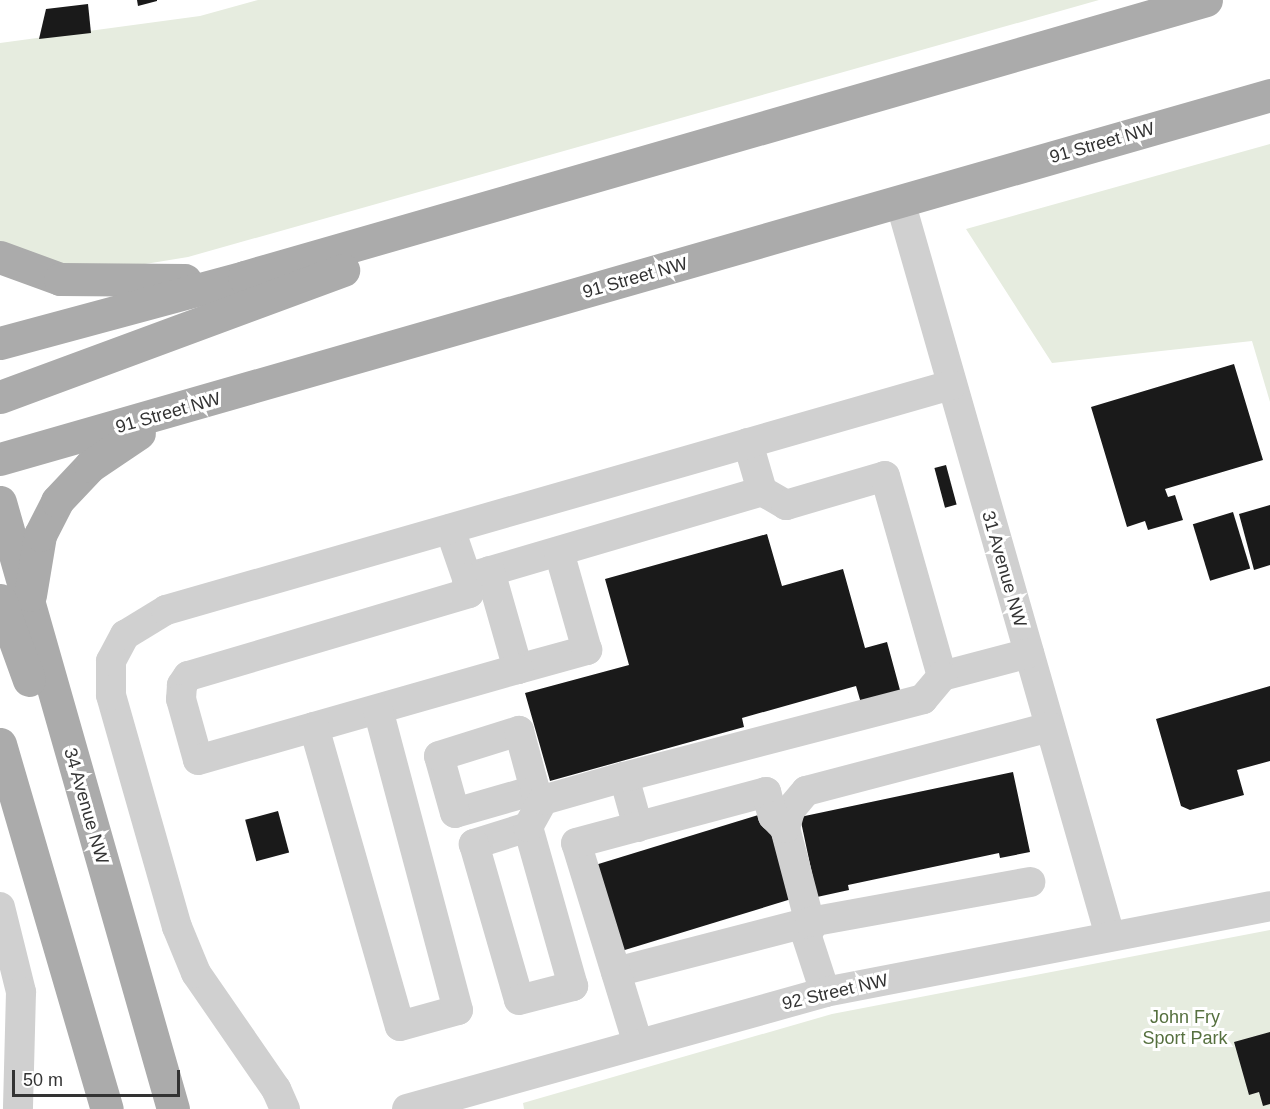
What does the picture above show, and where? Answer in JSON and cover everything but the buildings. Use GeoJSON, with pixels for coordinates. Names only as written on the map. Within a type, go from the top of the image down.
{"type":"FeatureCollection","features":[{"type":"Feature","properties":{"kind":"main road"},"geometry":{"type":"LineString","coordinates":[[0,343],[244,277],[1206,0]]}},
{"type":"Feature","properties":{"kind":"main road","name":"91 Street NW"},"geometry":{"type":"LineString","coordinates":[[0,459],[255,388],[1270,95]]}},
{"type":"Feature","properties":{"kind":"main road"},"geometry":{"type":"LineString","coordinates":[[0,397],[650,161]]}},
{"type":"Feature","properties":{"kind":"main road"},"geometry":{"type":"LineString","coordinates":[[0,257],[60,279],[129,282],[244,277]]}},
{"type":"Feature","properties":{"kind":"main road"},"geometry":{"type":"LineString","coordinates":[[14,603],[40,535],[57,501],[90,466],[128,437],[255,388]]}},
{"type":"Feature","properties":{"kind":"main road","name":"34 Avenue NW"},"geometry":{"type":"LineString","coordinates":[[0,501],[14,603],[119,924],[173,1109]]}},
{"type":"Feature","properties":{"kind":"main road"},"geometry":{"type":"LineString","coordinates":[[0,744],[107,1109]]}},
{"type":"Feature","properties":{"kind":"street","name":"31 Avenue NW"},"geometry":{"type":"LineString","coordinates":[[900,201],[1110,936]]}},
{"type":"Feature","properties":{"kind":"street"},"geometry":{"type":"LineString","coordinates":[[285,1109],[276,1089],[208,993],[183,943],[108,678],[115,648],[136,625],[166,610],[951,385]]}},
{"type":"Feature","properties":{"kind":"street"},"geometry":{"type":"LineString","coordinates":[[748,443],[762,491],[786,505],[885,476],[942,676]]}},
{"type":"Feature","properties":{"kind":"street"},"geometry":{"type":"LineString","coordinates":[[559,552],[587,650],[198,760],[181,699],[182,685],[188,676],[469,593],[478,575],[762,491]]}},
{"type":"Feature","properties":{"kind":"street"},"geometry":{"type":"LineString","coordinates":[[450,529],[478,575],[518,669]]}},
{"type":"Feature","properties":{"kind":"street"},"geometry":{"type":"LineString","coordinates":[[528,827],[474,844],[519,1000],[573,986],[528,827],[539,795],[624,777],[923,699],[942,676],[1029,653]]}},
{"type":"Feature","properties":{"kind":"street"},"geometry":{"type":"LineString","coordinates":[[314,727],[400,1026],[458,1010],[378,709]]}},
{"type":"Feature","properties":{"kind":"street"},"geometry":{"type":"LineString","coordinates":[[811,925],[785,828],[789,810],[806,792],[1050,727]]}},
{"type":"Feature","properties":{"kind":"street"},"geometry":{"type":"LineString","coordinates":[[624,777],[638,827]]}},
{"type":"Feature","properties":{"kind":"street"},"geometry":{"type":"LineString","coordinates":[[638,1044],[576,843],[766,792],[773,816],[785,828]]}},
{"type":"Feature","properties":{"kind":"street"},"geometry":{"type":"LineString","coordinates":[[616,972],[811,925],[1030,882]]}},
{"type":"Feature","properties":{"kind":"street","name":"92 Street NW"},"geometry":{"type":"LineString","coordinates":[[418,1108],[638,1044],[823,983],[1110,936],[1270,906]]}},
{"type":"Feature","properties":{"kind":"street"},"geometry":{"type":"LineString","coordinates":[[0,907],[21,992],[18,1109]]}},
{"type":"Feature","properties":{"kind":"street"},"geometry":{"type":"LineString","coordinates":[[811,925],[827,931],[834,961],[823,983]]}},
{"type":"Feature","properties":{"kind":"green space"},"geometry":{"type":"Polygon","coordinates":[[[258,0],[1099,0],[188,257],[133,266],[67,265],[0,244],[0,43],[200,16],[258,0]]]}},
{"type":"Feature","properties":{"kind":"green space"},"geometry":{"type":"Polygon","coordinates":[[[1270,144],[1270,402],[1252,341],[1052,363],[966,229],[1270,144]]]}},
{"type":"Feature","properties":{"kind":"green space","name":"John Fry Sport Park"},"geometry":{"type":"Polygon","coordinates":[[[1270,930],[1270,1109],[524,1109],[523,1103],[832,1014],[1270,930]]]}}]}
